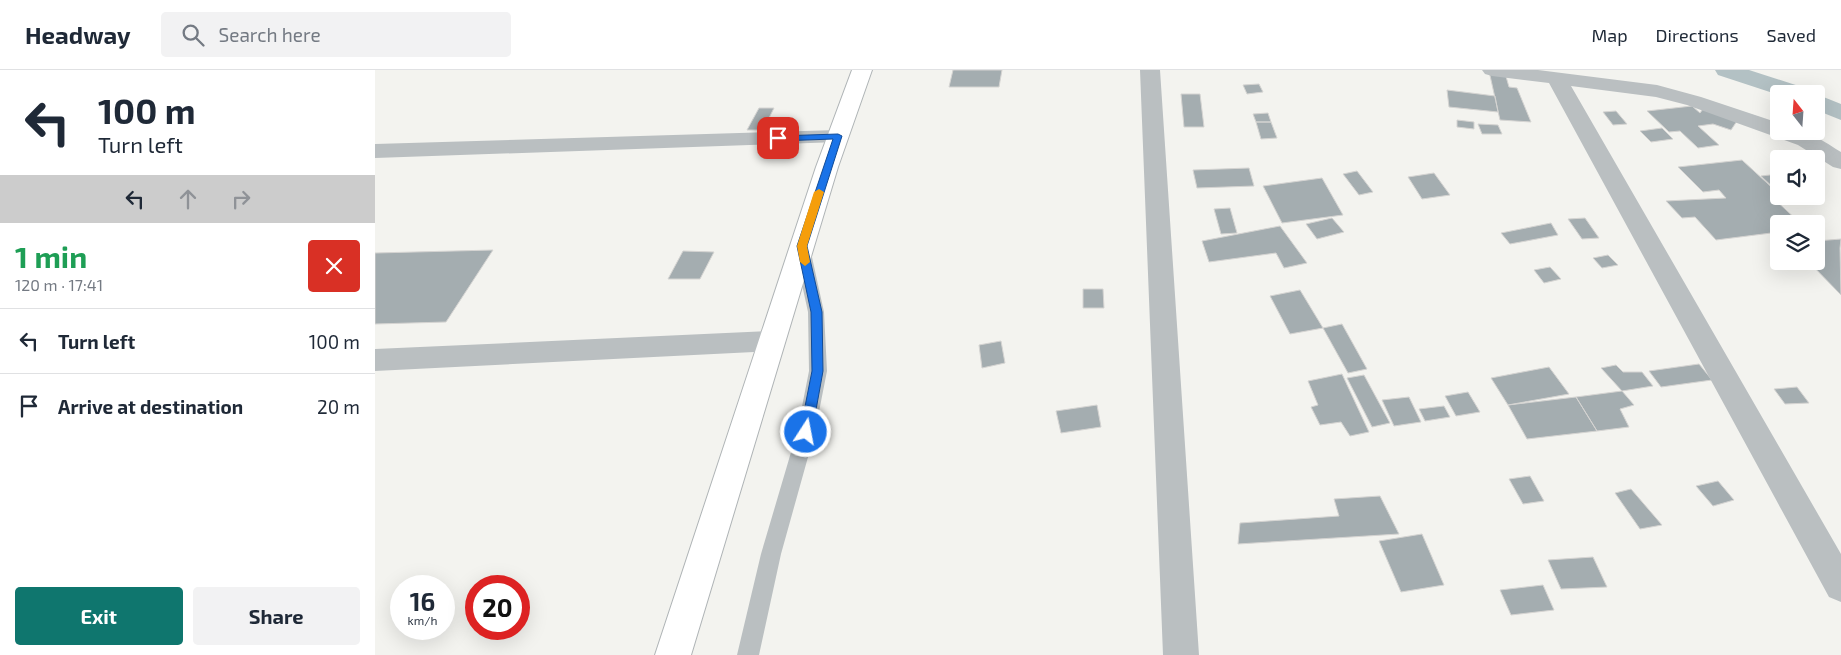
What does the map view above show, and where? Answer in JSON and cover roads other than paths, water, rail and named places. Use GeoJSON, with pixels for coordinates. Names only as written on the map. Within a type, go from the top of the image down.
{"type":"FeatureCollection","features":[{"type":"Feature","properties":{"kind":"highway"},"geometry":{"type":"LineString","coordinates":[[673,655],[802,246],[862,70]]}},
{"type":"Feature","properties":{"kind":"street"},"geometry":{"type":"LineString","coordinates":[[1150,70],[1181,655]]}},
{"type":"Feature","properties":{"kind":"street"},"geometry":{"type":"LineString","coordinates":[[1493,70],[1657,91],[1676,95],[1770,128]]}},
{"type":"Feature","properties":{"kind":"street"},"geometry":{"type":"LineString","coordinates":[[1557,79],[1841,586]]}},
{"type":"Feature","properties":{"kind":"street"},"geometry":{"type":"LineString","coordinates":[[375,151],[838,136]]}},
{"type":"Feature","properties":{"kind":"street"},"geometry":{"type":"LineString","coordinates":[[1807,140],[1841,162]]}},
{"type":"Feature","properties":{"kind":"street"},"geometry":{"type":"LineString","coordinates":[[375,360],[772,341]]}},
{"type":"Feature","properties":{"kind":"lane"},"geometry":{"type":"LineString","coordinates":[[748,655],[771,554],[806,432],[818,371],[816,312],[802,246]]}},
{"type":"Feature","properties":{"kind":"waterway"},"geometry":{"type":"LineString","coordinates":[[1726,70],[1772,85]]}},
{"type":"Feature","properties":{"kind":"waterway"},"geometry":{"type":"LineString","coordinates":[[1825,105],[1841,113]]}}]}
